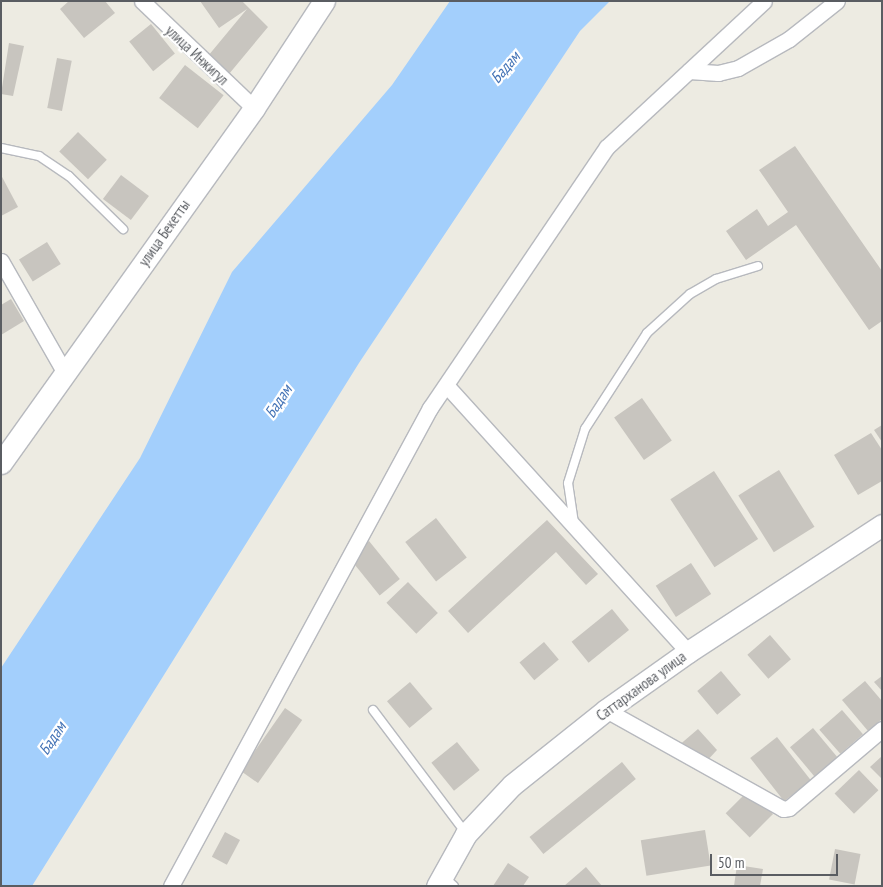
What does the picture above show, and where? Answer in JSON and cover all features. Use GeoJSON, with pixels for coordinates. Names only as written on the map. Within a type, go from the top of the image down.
{"type":"FeatureCollection","features":[{"type":"Feature","properties":{"kind":"street","name":"улица Инжигул"},"geometry":{"type":"LineString","coordinates":[[142,1],[254,108]]}},
{"type":"Feature","properties":{"kind":"street","name":"улица Бекетты"},"geometry":{"type":"LineString","coordinates":[[1,463],[254,108],[324,1]]}},
{"type":"Feature","properties":{"kind":"street"},"geometry":{"type":"LineString","coordinates":[[171,886],[430,408],[447,386],[608,147],[764,1]]}},
{"type":"Feature","properties":{"kind":"street"},"geometry":{"type":"LineString","coordinates":[[689,71],[718,73],[738,68],[789,39],[836,1]]}},
{"type":"Feature","properties":{"kind":"street"},"geometry":{"type":"LineString","coordinates":[[1,261],[65,373]]}},
{"type":"Feature","properties":{"kind":"street"},"geometry":{"type":"LineString","coordinates":[[447,386],[575,530],[688,652]]}},
{"type":"Feature","properties":{"kind":"street","name":"Саттарханова улица"},"geometry":{"type":"LineString","coordinates":[[445,882],[466,834],[512,785],[606,710],[688,652],[882,525]]}},
{"type":"Feature","properties":{"kind":"street"},"geometry":{"type":"LineString","coordinates":[[606,710],[783,809],[789,808],[882,729]]}},
{"type":"Feature","properties":{"kind":"lane"},"geometry":{"type":"LineString","coordinates":[[1,148],[39,156],[69,176],[123,230]]}},
{"type":"Feature","properties":{"kind":"lane"},"geometry":{"type":"LineString","coordinates":[[575,530],[568,483],[585,429],[647,333],[690,294],[710,282],[758,266]]}},
{"type":"Feature","properties":{"kind":"lane"},"geometry":{"type":"LineString","coordinates":[[372,710],[466,834]]}},
{"type":"Feature","properties":{"kind":"water","name":"Бадам"},"geometry":{"type":"Polygon","coordinates":[[[450,1],[610,1],[580,31],[359,363],[32,886],[1,886],[1,668],[140,458],[232,272],[392,85],[450,1]]]}},
{"type":"Feature","properties":{"kind":"building"},"geometry":{"type":"Polygon","coordinates":[[[69,1],[105,1],[115,13],[84,38],[60,9],[69,1]]]}},
{"type":"Feature","properties":{"kind":"building"},"geometry":{"type":"Polygon","coordinates":[[[200,1],[242,1],[268,27],[229,74],[208,56],[247,9],[219,28],[200,1]]]}},
{"type":"Feature","properties":{"kind":"building"},"geometry":{"type":"Polygon","coordinates":[[[151,24],[175,54],[153,71],[129,42],[151,24]]]}},
{"type":"Feature","properties":{"kind":"building"},"geometry":{"type":"Polygon","coordinates":[[[9,43],[24,46],[13,96],[1,94],[9,43]]]}},
{"type":"Feature","properties":{"kind":"building"},"geometry":{"type":"Polygon","coordinates":[[[57,58],[72,61],[62,111],[47,108],[57,58]]]}},
{"type":"Feature","properties":{"kind":"building"},"geometry":{"type":"Polygon","coordinates":[[[185,65],[224,95],[198,128],[159,98],[185,65]]]}},
{"type":"Feature","properties":{"kind":"building"},"geometry":{"type":"Polygon","coordinates":[[[78,132],[107,160],[88,179],[59,151],[78,132]]]}},
{"type":"Feature","properties":{"kind":"building"},"geometry":{"type":"Polygon","coordinates":[[[795,146],[882,271],[882,321],[869,330],[796,225],[746,260],[726,231],[757,209],[768,226],[788,212],[759,170],[795,146]]]}},
{"type":"Feature","properties":{"kind":"building"},"geometry":{"type":"Polygon","coordinates":[[[1,175],[18,207],[1,216],[1,175]]]}},
{"type":"Feature","properties":{"kind":"building"},"geometry":{"type":"Polygon","coordinates":[[[121,175],[149,196],[131,220],[103,199],[121,175]]]}},
{"type":"Feature","properties":{"kind":"building"},"geometry":{"type":"Polygon","coordinates":[[[47,242],[61,264],[33,282],[19,259],[47,242]]]}},
{"type":"Feature","properties":{"kind":"building"},"geometry":{"type":"Polygon","coordinates":[[[11,299],[24,321],[1,335],[1,305],[11,299]]]}},
{"type":"Feature","properties":{"kind":"building"},"geometry":{"type":"Polygon","coordinates":[[[642,398],[672,441],[644,460],[614,418],[642,398]]]}},
{"type":"Feature","properties":{"kind":"building"},"geometry":{"type":"Polygon","coordinates":[[[882,425],[882,442],[874,430],[882,425]]]}},
{"type":"Feature","properties":{"kind":"building"},"geometry":{"type":"Polygon","coordinates":[[[871,433],[882,450],[882,481],[858,495],[834,455],[871,433]]]}},
{"type":"Feature","properties":{"kind":"building"},"geometry":{"type":"Polygon","coordinates":[[[779,470],[815,527],[774,552],[738,495],[779,470]]]}},
{"type":"Feature","properties":{"kind":"building"},"geometry":{"type":"Polygon","coordinates":[[[714,471],[758,539],[715,567],[670,499],[714,471]]]}},
{"type":"Feature","properties":{"kind":"building"},"geometry":{"type":"Polygon","coordinates":[[[436,518],[467,557],[436,581],[405,542],[436,518]]]}},
{"type":"Feature","properties":{"kind":"building"},"geometry":{"type":"Polygon","coordinates":[[[547,520],[598,574],[586,585],[556,552],[468,633],[448,611],[547,520]]]}},
{"type":"Feature","properties":{"kind":"building"},"geometry":{"type":"Polygon","coordinates":[[[369,541],[400,579],[380,595],[349,557],[369,541]]]}},
{"type":"Feature","properties":{"kind":"building"},"geometry":{"type":"Polygon","coordinates":[[[691,563],[711,594],[676,617],[656,586],[691,563]]]}},
{"type":"Feature","properties":{"kind":"building"},"geometry":{"type":"Polygon","coordinates":[[[408,582],[438,613],[416,634],[386,603],[408,582]]]}},
{"type":"Feature","properties":{"kind":"building"},"geometry":{"type":"Polygon","coordinates":[[[612,609],[629,630],[589,663],[572,642],[612,609]]]}},
{"type":"Feature","properties":{"kind":"building"},"geometry":{"type":"Polygon","coordinates":[[[770,635],[791,659],[768,679],[747,655],[770,635]]]}},
{"type":"Feature","properties":{"kind":"building"},"geometry":{"type":"Polygon","coordinates":[[[544,642],[559,660],[534,680],[519,663],[544,642]]]}},
{"type":"Feature","properties":{"kind":"building"},"geometry":{"type":"Polygon","coordinates":[[[721,671],[741,695],[717,715],[697,691],[721,671]]]}},
{"type":"Feature","properties":{"kind":"building"},"geometry":{"type":"Polygon","coordinates":[[[882,676],[882,691],[874,682],[882,676]]]}},
{"type":"Feature","properties":{"kind":"building"},"geometry":{"type":"Polygon","coordinates":[[[865,681],[882,701],[882,719],[868,731],[842,700],[865,681]]]}},
{"type":"Feature","properties":{"kind":"building"},"geometry":{"type":"Polygon","coordinates":[[[410,682],[432,709],[410,728],[387,701],[410,682]]]}},
{"type":"Feature","properties":{"kind":"building"},"geometry":{"type":"Polygon","coordinates":[[[285,708],[302,720],[258,783],[241,771],[285,708]]]}},
{"type":"Feature","properties":{"kind":"building"},"geometry":{"type":"Polygon","coordinates":[[[842,710],[863,734],[840,754],[819,730],[842,710]]]}},
{"type":"Feature","properties":{"kind":"building"},"geometry":{"type":"Polygon","coordinates":[[[813,728],[838,758],[815,777],[790,747],[813,728]]]}},
{"type":"Feature","properties":{"kind":"building"},"geometry":{"type":"Polygon","coordinates":[[[698,729],[717,750],[704,764],[677,747],[698,729]]]}},
{"type":"Feature","properties":{"kind":"building"},"geometry":{"type":"Polygon","coordinates":[[[777,737],[811,780],[784,801],[750,758],[777,737]]]}},
{"type":"Feature","properties":{"kind":"building"},"geometry":{"type":"Polygon","coordinates":[[[457,742],[480,770],[454,791],[431,763],[457,742]]]}},
{"type":"Feature","properties":{"kind":"building"},"geometry":{"type":"Polygon","coordinates":[[[882,756],[882,779],[870,767],[882,756]]]}},
{"type":"Feature","properties":{"kind":"building"},"geometry":{"type":"Polygon","coordinates":[[[622,762],[636,779],[543,854],[530,837],[622,762]]]}},
{"type":"Feature","properties":{"kind":"building"},"geometry":{"type":"Polygon","coordinates":[[[859,770],[878,790],[854,814],[835,794],[859,770]]]}},
{"type":"Feature","properties":{"kind":"building"},"geometry":{"type":"Polygon","coordinates":[[[749,790],[773,814],[750,837],[726,813],[749,790]]]}},
{"type":"Feature","properties":{"kind":"building"},"geometry":{"type":"Polygon","coordinates":[[[705,830],[711,866],[646,876],[641,840],[705,830]]]}},
{"type":"Feature","properties":{"kind":"building"},"geometry":{"type":"Polygon","coordinates":[[[225,832],[240,840],[227,865],[212,857],[225,832]]]}},
{"type":"Feature","properties":{"kind":"building"},"geometry":{"type":"Polygon","coordinates":[[[835,849],[861,854],[855,884],[829,879],[835,849]]]}},
{"type":"Feature","properties":{"kind":"building"},"geometry":{"type":"Polygon","coordinates":[[[508,863],[529,877],[523,886],[493,886],[508,863]]]}},
{"type":"Feature","properties":{"kind":"building"},"geometry":{"type":"Polygon","coordinates":[[[737,865],[763,869],[760,886],[734,886],[737,865]]]}},
{"type":"Feature","properties":{"kind":"building"},"geometry":{"type":"Polygon","coordinates":[[[586,867],[602,886],[564,886],[586,867]]]}}]}
